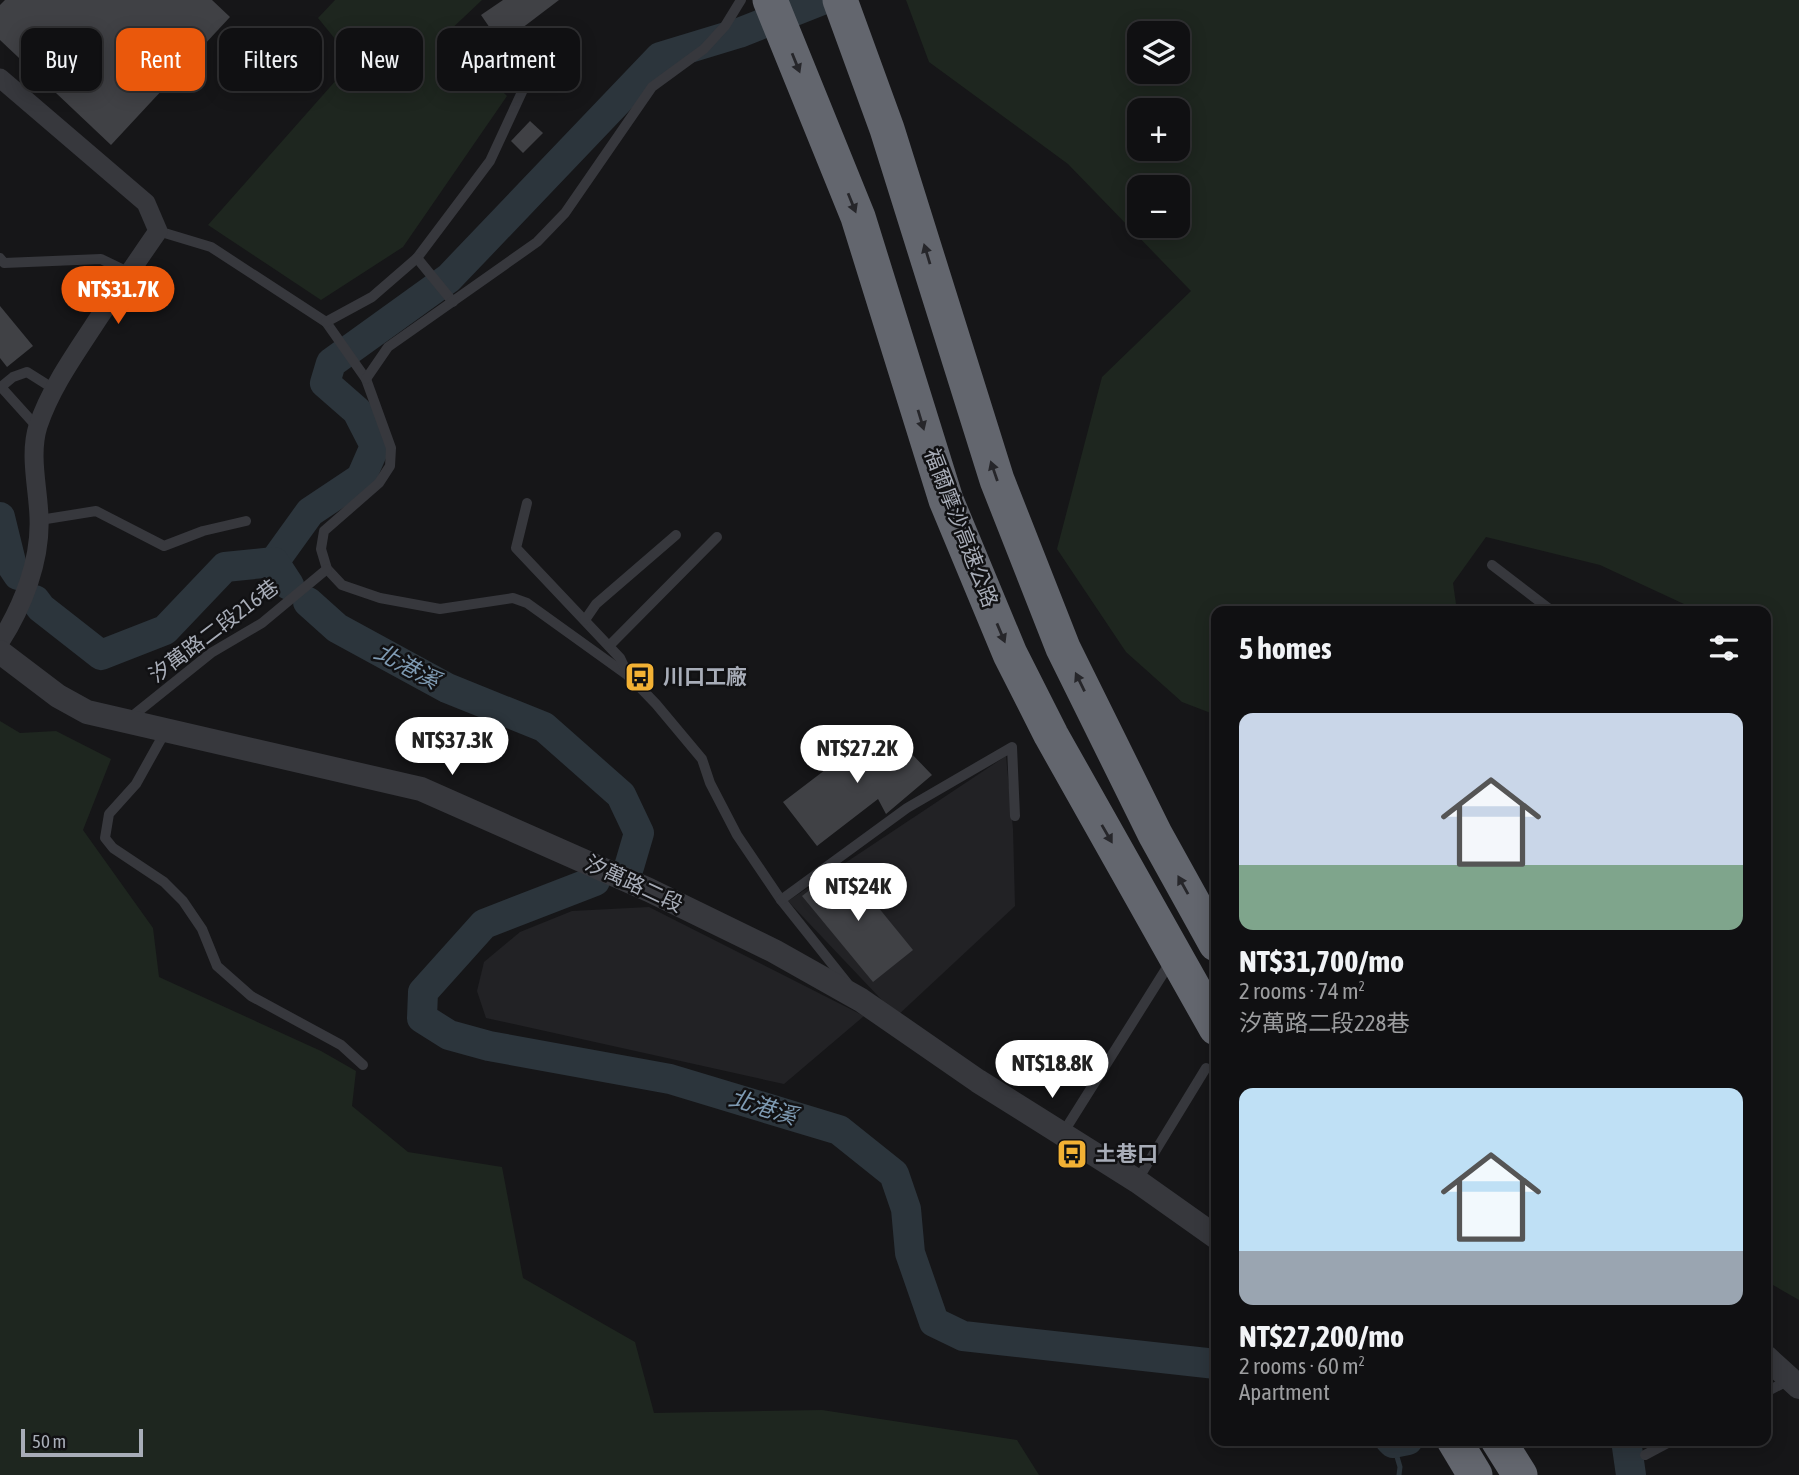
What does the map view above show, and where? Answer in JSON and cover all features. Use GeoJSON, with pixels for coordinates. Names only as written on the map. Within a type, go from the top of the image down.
{"type":"FeatureCollection","features":[{"type":"Feature","properties":{"kind":"highway","name":"福爾摩沙高速公路"},"geometry":{"type":"LineString","coordinates":[[770,0],[858,217],[946,500],[1010,654],[1051,735],[1211,1019]]}},
{"type":"Feature","properties":{"kind":"highway"},"geometry":{"type":"LineString","coordinates":[[840,0],[887,129],[997,480],[1063,648],[1155,834],[1211,935]]}},
{"type":"Feature","properties":{"kind":"highway"},"geometry":{"type":"LineString","coordinates":[[1458,1446],[1475,1475]]}},
{"type":"Feature","properties":{"kind":"highway"},"geometry":{"type":"LineString","coordinates":[[1502,1446],[1520,1475]]}},
{"type":"Feature","properties":{"kind":"street"},"geometry":{"type":"LineString","coordinates":[[0,78],[146,203],[158,231],[128,272],[54,389],[38,428],[34,455],[40,520],[35,565],[15,620],[0,642]]}},
{"type":"Feature","properties":{"kind":"street","name":"汐萬路二段"},"geometry":{"type":"LineString","coordinates":[[0,652],[58,696],[87,712],[421,789],[649,890],[774,951],[862,1000],[978,1082],[1138,1181],[1211,1233]]}},
{"type":"Feature","properties":{"kind":"street"},"geometry":{"type":"LineString","coordinates":[[1771,1361],[1795,1383]]}},
{"type":"Feature","properties":{"kind":"lane"},"geometry":{"type":"LineString","coordinates":[[366,379],[388,347],[537,242],[565,213],[652,87],[704,48],[725,26],[741,0]]}},
{"type":"Feature","properties":{"kind":"lane"},"geometry":{"type":"LineString","coordinates":[[326,322],[372,296],[417,258],[490,161],[522,91]]}},
{"type":"Feature","properties":{"kind":"lane"},"geometry":{"type":"LineString","coordinates":[[158,231],[211,247],[326,322],[366,379],[391,448],[390,466],[379,483],[324,531],[321,549],[327,569],[342,585],[380,598],[440,609],[513,598],[527,603],[629,677],[656,704],[702,759],[710,783],[737,835],[781,900],[862,1000]]}},
{"type":"Feature","properties":{"kind":"lane"},"geometry":{"type":"LineString","coordinates":[[0,258],[4,263],[101,259],[128,272]]}},
{"type":"Feature","properties":{"kind":"lane"},"geometry":{"type":"LineString","coordinates":[[417,258],[453,302]]}},
{"type":"Feature","properties":{"kind":"lane"},"geometry":{"type":"LineString","coordinates":[[38,428],[1,387],[13,377],[27,372],[54,389]]}},
{"type":"Feature","properties":{"kind":"lane"},"geometry":{"type":"LineString","coordinates":[[527,503],[516,548],[621,658],[629,677]]}},
{"type":"Feature","properties":{"kind":"lane"},"geometry":{"type":"LineString","coordinates":[[40,520],[96,511],[164,546],[203,531],[246,521]]}},
{"type":"Feature","properties":{"kind":"lane"},"geometry":{"type":"LineString","coordinates":[[585,620],[596,604],[676,535]]}},
{"type":"Feature","properties":{"kind":"lane"},"geometry":{"type":"LineString","coordinates":[[609,646],[717,537]]}},
{"type":"Feature","properties":{"kind":"lane"},"geometry":{"type":"LineString","coordinates":[[1492,565],[1545,606]]}},
{"type":"Feature","properties":{"kind":"lane","name":"汐萬路二段216巷"},"geometry":{"type":"LineString","coordinates":[[124,722],[211,653],[262,623],[327,569]]}},
{"type":"Feature","properties":{"kind":"lane"},"geometry":{"type":"LineString","coordinates":[[165,732],[136,784],[109,814],[105,838],[113,848],[164,882],[183,901],[202,929],[217,966],[251,996],[341,1045],[363,1065]]}},
{"type":"Feature","properties":{"kind":"lane"},"geometry":{"type":"LineString","coordinates":[[781,900],[907,808],[1012,747],[1015,816]]}},
{"type":"Feature","properties":{"kind":"lane"},"geometry":{"type":"LineString","coordinates":[[1063,1133],[1166,969]]}},
{"type":"Feature","properties":{"kind":"lane"},"geometry":{"type":"LineString","coordinates":[[1138,1181],[1206,1068]]}},
{"type":"Feature","properties":{"kind":"lane"},"geometry":{"type":"LineString","coordinates":[[1771,1390],[1795,1383]]}},
{"type":"Feature","properties":{"kind":"lane"},"geometry":{"type":"LineString","coordinates":[[1645,1455],[1662,1446]]}},
{"type":"Feature","properties":{"kind":"shaded area"},"geometry":{"type":"Polygon","coordinates":[[[335,0],[482,0],[452,28],[437,28],[437,91],[502,91],[507,96],[403,247],[321,300],[208,225],[336,80],[336,91],[423,91],[423,28],[336,28],[336,40],[318,18],[335,0]]]}},
{"type":"Feature","properties":{"kind":"shaded area"},"geometry":{"type":"Polygon","coordinates":[[[906,0],[1799,0],[1799,1300],[1771,1284],[1771,606],[1688,606],[1600,565],[1486,537],[1453,583],[1456,606],[1211,606],[1211,713],[1182,702],[1126,652],[1057,549],[1102,377],[1191,291],[1140,238],[1190,238],[1190,175],[1127,175],[1127,225],[1068,164],[929,62],[906,0]]]}},
{"type":"Feature","properties":{"kind":"shaded area"},"geometry":{"type":"Polygon","coordinates":[[[0,721],[20,733],[56,731],[111,759],[83,830],[153,928],[159,977],[321,1051],[356,1071],[352,1106],[408,1152],[502,1167],[523,1278],[635,1342],[654,1413],[822,1410],[1017,1440],[1039,1475],[0,1475],[0,721]]]}},
{"type":"Feature","properties":{"kind":"shaded area"},"geometry":{"type":"Polygon","coordinates":[[[1006,756],[1013,829],[1015,906],[897,1016],[788,901],[1006,756]]]}},
{"type":"Feature","properties":{"kind":"shaded area"},"geometry":{"type":"Polygon","coordinates":[[[649,907],[864,1016],[784,1084],[486,1018],[477,991],[484,962],[520,932],[572,911],[649,907]]]}},
{"type":"Feature","properties":{"kind":"building"},"geometry":{"type":"Polygon","coordinates":[[[5,0],[212,0],[230,17],[205,44],[205,28],[116,28],[116,91],[161,91],[111,145],[54,91],[102,91],[102,28],[21,28],[21,60],[0,40],[0,5],[5,0]]]}},
{"type":"Feature","properties":{"kind":"building"},"geometry":{"type":"Polygon","coordinates":[[[503,0],[559,0],[522,28],[490,28],[481,15],[503,0]]]}},
{"type":"Feature","properties":{"kind":"building"},"geometry":{"type":"Polygon","coordinates":[[[530,121],[543,133],[523,153],[511,141],[530,121]]]}},
{"type":"Feature","properties":{"kind":"building"},"geometry":{"type":"Polygon","coordinates":[[[0,306],[33,346],[7,367],[0,358],[0,306]]]}},
{"type":"Feature","properties":{"kind":"building"},"geometry":{"type":"Polygon","coordinates":[[[884,725],[932,775],[886,814],[878,799],[817,846],[783,802],[884,725]]]}},
{"type":"Feature","properties":{"kind":"building"},"geometry":{"type":"Polygon","coordinates":[[[843,864],[913,950],[873,982],[802,896],[843,864]]]}},
{"type":"Feature","properties":{"kind":"waterway"},"geometry":{"type":"LineString","coordinates":[[274,562],[310,512],[361,478],[375,446],[357,411],[325,383],[331,363],[449,278],[660,57],[739,33],[822,0]]}},
{"type":"Feature","properties":{"kind":"waterway","name":"北港溪"},"geometry":{"type":"LineString","coordinates":[[0,517],[12,566],[18,575]]}},
{"type":"Feature","properties":{"kind":"waterway","name":"北港溪"},"geometry":{"type":"LineString","coordinates":[[35,600],[41,608],[101,655],[165,630],[225,567],[274,562],[289,585]]}},
{"type":"Feature","properties":{"kind":"waterway","name":"北港溪"},"geometry":{"type":"LineString","coordinates":[[308,602],[337,628],[447,688],[544,727],[621,795],[639,833],[629,867]]}},
{"type":"Feature","properties":{"kind":"waterway","name":"北港溪"},"geometry":{"type":"LineString","coordinates":[[595,881],[484,924],[423,992],[422,1018],[449,1035],[489,1046],[670,1079],[839,1130],[894,1174],[906,1209],[910,1253],[934,1322],[963,1336],[1211,1363]]}},
{"type":"Feature","properties":{"kind":"waterway"},"geometry":{"type":"LineString","coordinates":[[1394,1446],[1400,1467],[1399,1475]]}},
{"type":"Feature","properties":{"kind":"waterway","name":"北港溪"},"geometry":{"type":"LineString","coordinates":[[1627,1446],[1631,1475]]}},
{"type":"Feature","properties":{"kind":"place","name":"川口工廠"},"geometry":{"type":"Point","coordinates":[640,677]}},
{"type":"Feature","properties":{"kind":"place","name":"土巷口"},"geometry":{"type":"Point","coordinates":[1072,1154]}}]}
